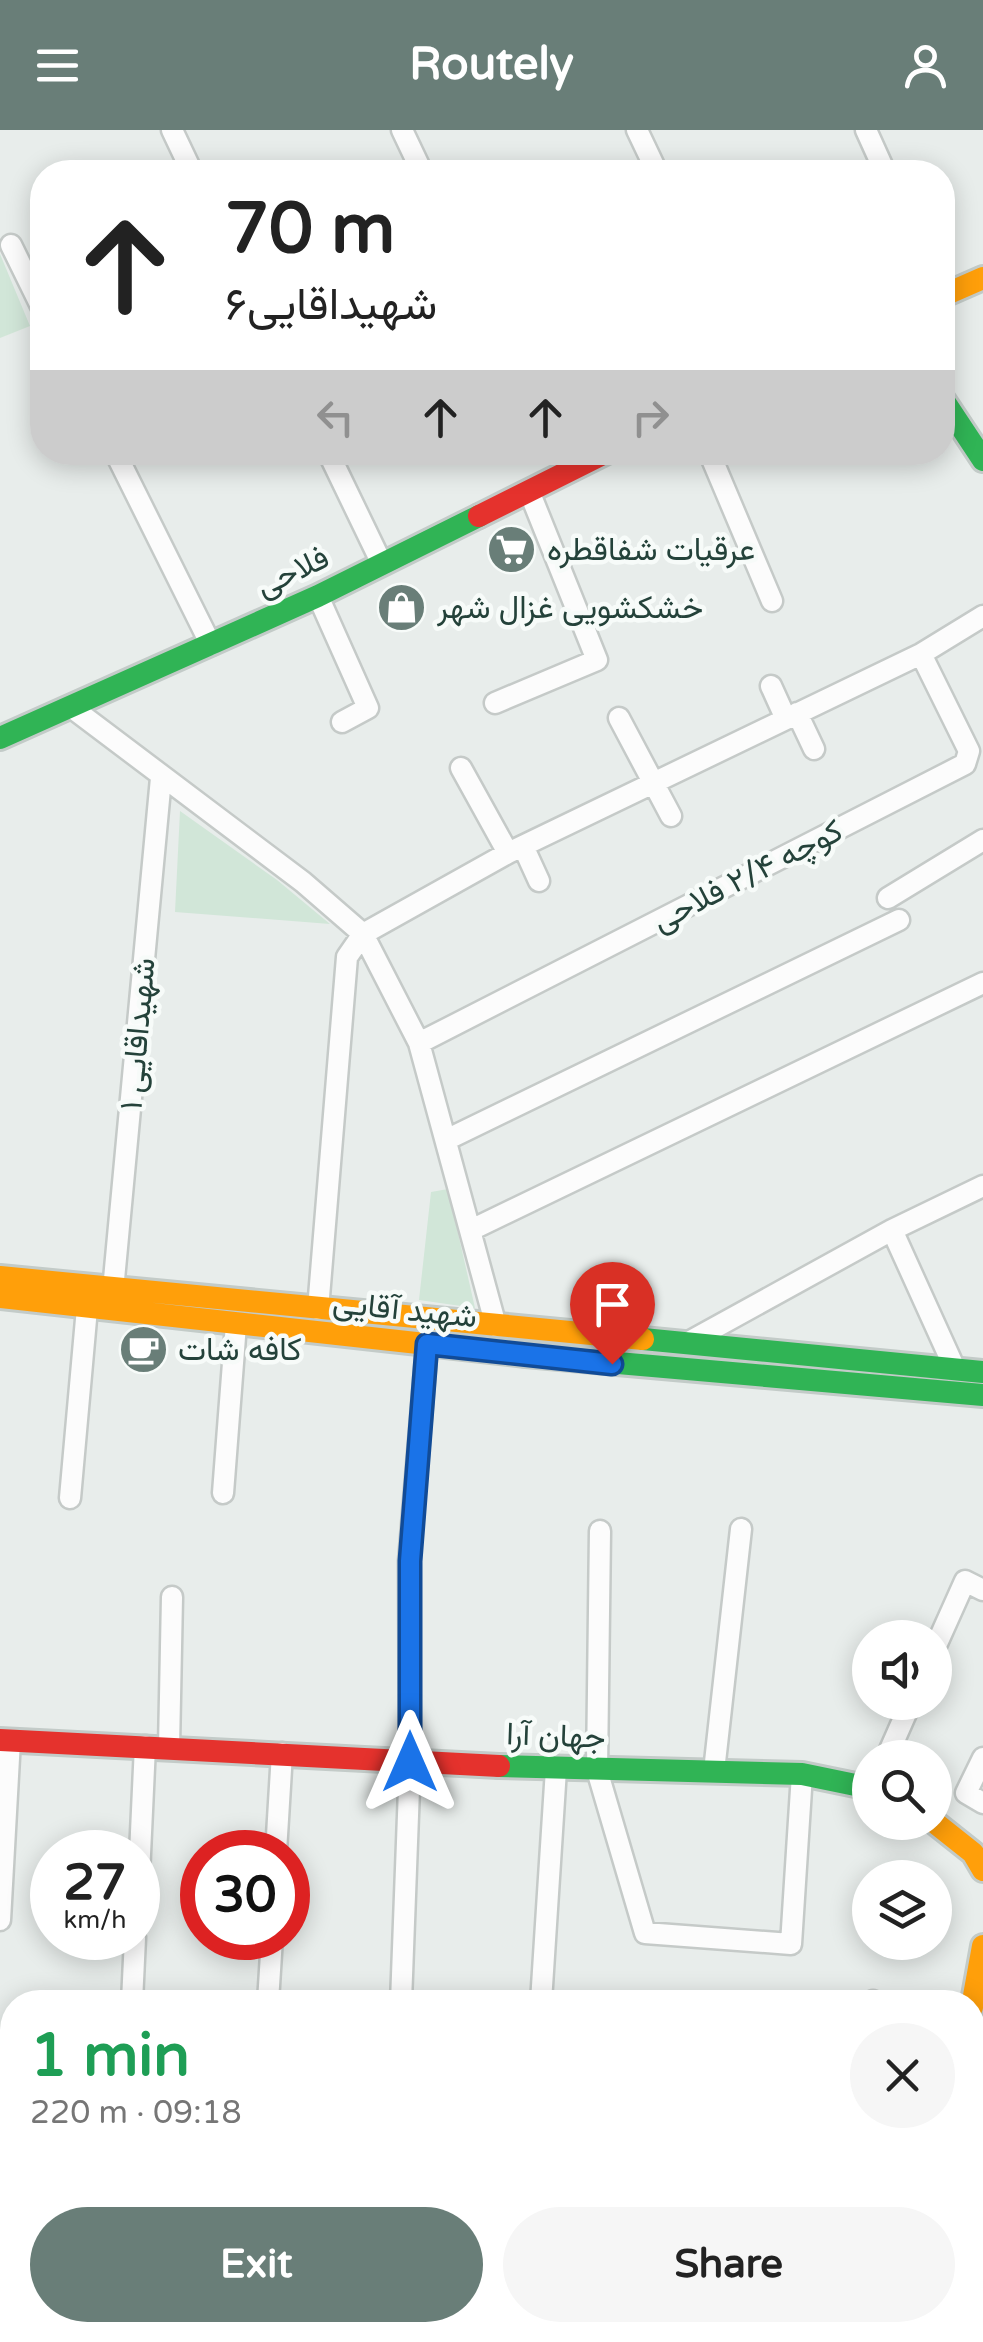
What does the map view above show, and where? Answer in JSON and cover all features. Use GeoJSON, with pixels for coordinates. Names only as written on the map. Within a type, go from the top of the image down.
{"type":"FeatureCollection","features":[{"type":"Feature","properties":{"kind":"main road"},"geometry":{"type":"LineString","coordinates":[[955,290],[983,278]]}},
{"type":"Feature","properties":{"kind":"main road"},"geometry":{"type":"LineString","coordinates":[[955,418],[983,460]]}},
{"type":"Feature","properties":{"kind":"main road","name":"فلاحی"},"geometry":{"type":"LineString","coordinates":[[0,738],[318,596],[529,492],[558,465]]}},
{"type":"Feature","properties":{"kind":"main road","name":"شهید آقایی"},"geometry":{"type":"LineString","coordinates":[[0,1277],[87,1298],[236,1324],[645,1368],[983,1395]]}},
{"type":"Feature","properties":{"kind":"main road","name":"شهید آقایی"},"geometry":{"type":"LineString","coordinates":[[0,1298],[87,1298],[114,1290],[983,1372]]}},
{"type":"Feature","properties":{"kind":"main road","name":"جهان آرا"},"geometry":{"type":"LineString","coordinates":[[5,1740],[556,1769],[802,1774],[852,1784]]}},
{"type":"Feature","properties":{"kind":"main road"},"geometry":{"type":"LineString","coordinates":[[952,1836],[973,1853],[983,1870]]}},
{"type":"Feature","properties":{"kind":"main road"},"geometry":{"type":"LineString","coordinates":[[975,1990],[983,1946]]}},
{"type":"Feature","properties":{"kind":"street"},"geometry":{"type":"LineString","coordinates":[[172,130],[186,160]]}},
{"type":"Feature","properties":{"kind":"street"},"geometry":{"type":"LineString","coordinates":[[402,130],[416,160]]}},
{"type":"Feature","properties":{"kind":"street"},"geometry":{"type":"LineString","coordinates":[[637,130],[651,160]]}},
{"type":"Feature","properties":{"kind":"street"},"geometry":{"type":"LineString","coordinates":[[866,130],[880,160]]}},
{"type":"Feature","properties":{"kind":"street"},"geometry":{"type":"LineString","coordinates":[[11,245],[30,284]]}},
{"type":"Feature","properties":{"kind":"street"},"geometry":{"type":"LineString","coordinates":[[121,465],[211,645]]}},
{"type":"Feature","properties":{"kind":"street"},"geometry":{"type":"LineString","coordinates":[[334,465],[382,564]]}},
{"type":"Feature","properties":{"kind":"street"},"geometry":{"type":"LineString","coordinates":[[714,465],[772,601]]}},
{"type":"Feature","properties":{"kind":"street"},"geometry":{"type":"LineString","coordinates":[[495,703],[597,660],[529,492]]}},
{"type":"Feature","properties":{"kind":"street"},"geometry":{"type":"LineString","coordinates":[[318,596],[368,708],[342,722]]}},
{"type":"Feature","properties":{"kind":"street"},"geometry":{"type":"LineString","coordinates":[[318,1310],[348,957],[363,934],[515,850],[921,654],[983,616]]}},
{"type":"Feature","properties":{"kind":"street","name":"کوچه ۲/۴ فلاحی"},"geometry":{"type":"LineString","coordinates":[[419,1043],[964,764],[969,751],[921,654]]}},
{"type":"Feature","properties":{"kind":"street"},"geometry":{"type":"LineString","coordinates":[[770,686],[814,748]]}},
{"type":"Feature","properties":{"kind":"street"},"geometry":{"type":"LineString","coordinates":[[70,708],[289,870],[363,934],[419,1043],[496,1326]]}},
{"type":"Feature","properties":{"kind":"street"},"geometry":{"type":"LineString","coordinates":[[619,718],[671,816]]}},
{"type":"Feature","properties":{"kind":"street"},"geometry":{"type":"LineString","coordinates":[[461,768],[539,881]]}},
{"type":"Feature","properties":{"kind":"street","name":"۱ شهیداقایی"},"geometry":{"type":"LineString","coordinates":[[114,1290],[161,778]]}},
{"type":"Feature","properties":{"kind":"street"},"geometry":{"type":"LineString","coordinates":[[888,898],[983,840]]}},
{"type":"Feature","properties":{"kind":"street"},"geometry":{"type":"LineString","coordinates":[[446,1140],[899,920]]}},
{"type":"Feature","properties":{"kind":"street"},"geometry":{"type":"LineString","coordinates":[[471,1230],[983,983]]}},
{"type":"Feature","properties":{"kind":"street"},"geometry":{"type":"LineString","coordinates":[[687,1343],[892,1230],[983,1186]]}},
{"type":"Feature","properties":{"kind":"street"},"geometry":{"type":"LineString","coordinates":[[892,1230],[955,1370]]}},
{"type":"Feature","properties":{"kind":"street"},"geometry":{"type":"LineString","coordinates":[[70,1498],[87,1298]]}},
{"type":"Feature","properties":{"kind":"street"},"geometry":{"type":"LineString","coordinates":[[224,1493],[236,1324]]}},
{"type":"Feature","properties":{"kind":"street"},"geometry":{"type":"LineString","coordinates":[[401,1990],[410,1762],[410,1561],[427,1344]]}},
{"type":"Feature","properties":{"kind":"street"},"geometry":{"type":"LineString","coordinates":[[714,1771],[741,1529]]}},
{"type":"Feature","properties":{"kind":"street"},"geometry":{"type":"LineString","coordinates":[[600,1532],[597,1770],[644,1934],[791,1944],[802,1774]]}},
{"type":"Feature","properties":{"kind":"street"},"geometry":{"type":"LineString","coordinates":[[948,1620],[965,1581],[983,1590]]}},
{"type":"Feature","properties":{"kind":"street"},"geometry":{"type":"LineString","coordinates":[[146,1830],[172,1597]]}},
{"type":"Feature","properties":{"kind":"street"},"geometry":{"type":"LineString","coordinates":[[0,1920],[5,1740]]}},
{"type":"Feature","properties":{"kind":"street"},"geometry":{"type":"LineString","coordinates":[[277,1830],[282,1753]]}},
{"type":"Feature","properties":{"kind":"street"},"geometry":{"type":"LineString","coordinates":[[983,1758],[966,1794],[983,1803]]}},
{"type":"Feature","properties":{"kind":"street"},"geometry":{"type":"LineString","coordinates":[[542,1990],[556,1769]]}},
{"type":"Feature","properties":{"kind":"street"},"geometry":{"type":"LineString","coordinates":[[133,1990],[135,1960]]}},
{"type":"Feature","properties":{"kind":"street"},"geometry":{"type":"LineString","coordinates":[[269,1990],[271,1960]]}},
{"type":"Feature","properties":{"kind":"green space"},"geometry":{"type":"Polygon","coordinates":[[[0,254],[30,326],[0,338],[0,254]]]}},
{"type":"Feature","properties":{"kind":"green space"},"geometry":{"type":"Polygon","coordinates":[[[180,811],[277,880],[330,924],[175,912],[180,811]]]}},
{"type":"Feature","properties":{"kind":"green space"},"geometry":{"type":"Polygon","coordinates":[[[448,1189],[475,1308],[419,1300],[431,1192],[448,1189]]]}},
{"type":"Feature","properties":{"kind":"traffic: fast"},"geometry":{"type":"LineString","coordinates":[[955,418],[983,460]]}},
{"type":"Feature","properties":{"kind":"traffic: fast"},"geometry":{"type":"LineString","coordinates":[[0,738],[318,596],[479,516]]}},
{"type":"Feature","properties":{"kind":"traffic: fast"},"geometry":{"type":"LineString","coordinates":[[643,1339],[983,1372]]}},
{"type":"Feature","properties":{"kind":"traffic: fast"},"geometry":{"type":"LineString","coordinates":[[526,1355],[983,1395]]}},
{"type":"Feature","properties":{"kind":"traffic: fast"},"geometry":{"type":"LineString","coordinates":[[499,1766],[802,1774],[852,1784]]}},
{"type":"Feature","properties":{"kind":"traffic: slow"},"geometry":{"type":"LineString","coordinates":[[955,290],[983,278]]}},
{"type":"Feature","properties":{"kind":"traffic: slow"},"geometry":{"type":"LineString","coordinates":[[0,1277],[643,1339]]}},
{"type":"Feature","properties":{"kind":"traffic: slow"},"geometry":{"type":"LineString","coordinates":[[0,1297],[526,1355]]}},
{"type":"Feature","properties":{"kind":"traffic: slow"},"geometry":{"type":"LineString","coordinates":[[952,1836],[973,1853],[983,1870]]}},
{"type":"Feature","properties":{"kind":"traffic: slow"},"geometry":{"type":"LineString","coordinates":[[975,1990],[983,1946]]}},
{"type":"Feature","properties":{"kind":"traffic: jam"},"geometry":{"type":"LineString","coordinates":[[479,516],[581,465]]}},
{"type":"Feature","properties":{"kind":"traffic: jam"},"geometry":{"type":"LineString","coordinates":[[0,1740],[499,1766]]}},
{"type":"Feature","properties":{"kind":"place","name":"عرقیات شفاقطره"},"geometry":{"type":"Point","coordinates":[512,549]}},
{"type":"Feature","properties":{"kind":"place","name":"خشکشویی غزال شهر"},"geometry":{"type":"Point","coordinates":[402,607]}},
{"type":"Feature","properties":{"kind":"place","name":"کافه شات"},"geometry":{"type":"Point","coordinates":[143,1349]}},
{"type":"Feature","properties":{"kind":"route"},"geometry":{"type":"LineString","coordinates":[[410,1762],[410,1561],[427,1344],[612,1364]]}}]}
